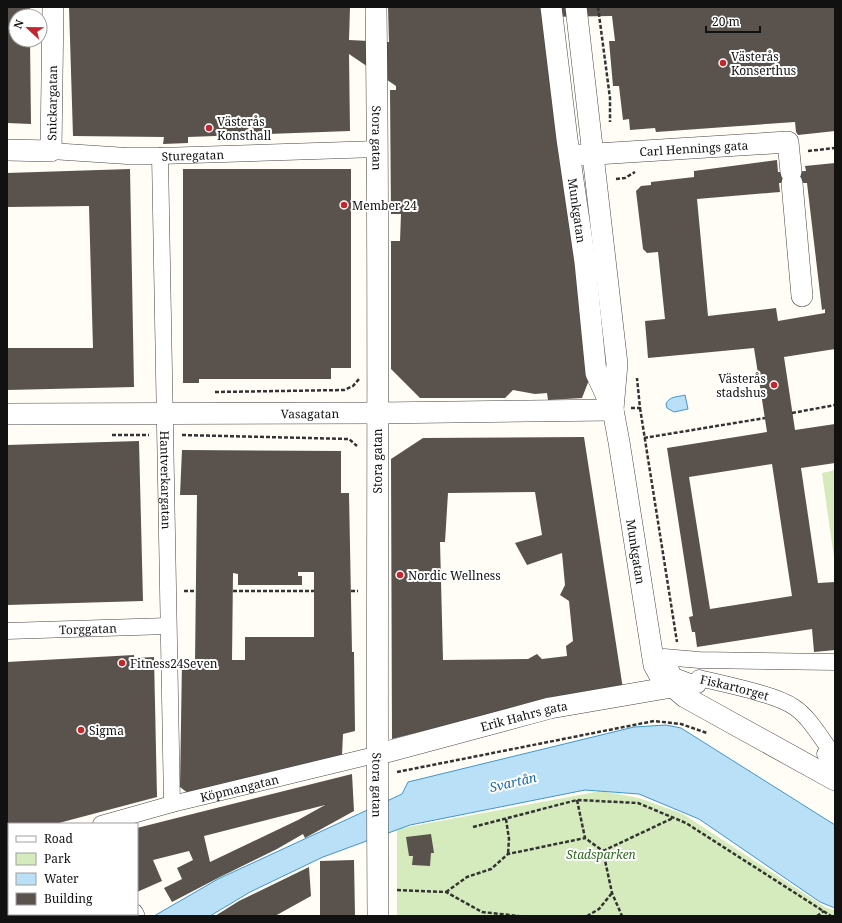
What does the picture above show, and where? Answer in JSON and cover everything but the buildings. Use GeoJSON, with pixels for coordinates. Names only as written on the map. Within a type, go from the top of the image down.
{"type":"FeatureCollection","features":[{"type":"Feature","properties":{"kind":"street","name":"Snickargatan"},"geometry":{"type":"LineString","coordinates":[[51,151],[53,7]]}},
{"type":"Feature","properties":{"kind":"street","name":"Stora gatan"},"geometry":{"type":"LineString","coordinates":[[376,7],[378,150],[378,916]]}},
{"type":"Feature","properties":{"kind":"street","name":"Munkgatan"},"geometry":{"type":"LineString","coordinates":[[551,7],[585,262],[596,373],[613,410],[651,654],[654,665],[660,676],[672,686]]}},
{"type":"Feature","properties":{"kind":"street","name":"Munkgatan"},"geometry":{"type":"LineString","coordinates":[[576,7],[617,364],[613,410]]}},
{"type":"Feature","properties":{"kind":"street","name":"Carl Hennings gata"},"geometry":{"type":"LineString","coordinates":[[570,156],[788,142],[802,296]]}},
{"type":"Feature","properties":{"kind":"street","name":"Sturegatan"},"geometry":{"type":"LineString","coordinates":[[7,150],[127,156],[378,150]]}},
{"type":"Feature","properties":{"kind":"street","name":"Hantverkargatan"},"geometry":{"type":"LineString","coordinates":[[160,156],[172,804]]}},
{"type":"Feature","properties":{"kind":"street","name":"Vasagatan"},"geometry":{"type":"LineString","coordinates":[[7,414],[377,414],[613,410]]}},
{"type":"Feature","properties":{"kind":"street","name":"Torggatan"},"geometry":{"type":"LineString","coordinates":[[7,631],[168,626]]}},
{"type":"Feature","properties":{"kind":"street","name":"Fiskartorget"},"geometry":{"type":"LineString","coordinates":[[835,662],[699,660],[664,657],[674,676],[698,685],[699,678],[779,700],[794,707],[806,718],[830,750],[825,754],[835,764]]}},
{"type":"Feature","properties":{"kind":"street","name":"Erik Hahrs gata"},"geometry":{"type":"LineString","coordinates":[[379,754],[550,708],[672,686]]}},
{"type":"Feature","properties":{"kind":"street","name":"Fiskartorget"},"geometry":{"type":"LineString","coordinates":[[672,686],[685,697],[835,780]]}},
{"type":"Feature","properties":{"kind":"street","name":"Köpmangatan"},"geometry":{"type":"LineString","coordinates":[[105,823],[172,804],[379,754]]}},
{"type":"Feature","properties":{"kind":"path"},"geometry":{"type":"LineString","coordinates":[[212,392],[344,390],[353,386],[359,379],[359,371]]}},
{"type":"Feature","properties":{"kind":"path"},"geometry":{"type":"LineString","coordinates":[[792,413],[835,405]]}},
{"type":"Feature","properties":{"kind":"path"},"geometry":{"type":"LineString","coordinates":[[640,408],[677,644]]}},
{"type":"Feature","properties":{"kind":"path"},"geometry":{"type":"LineString","coordinates":[[644,438],[765,418]]}},
{"type":"Feature","properties":{"kind":"path"},"geometry":{"type":"LineString","coordinates":[[110,435],[349,439],[360,451]]}},
{"type":"Feature","properties":{"kind":"path"},"geometry":{"type":"LineString","coordinates":[[233,591],[314,590]]}},
{"type":"Feature","properties":{"kind":"path"},"geometry":{"type":"LineString","coordinates":[[379,781],[654,721],[681,724],[714,737]]}},
{"type":"Feature","properties":{"kind":"path"},"geometry":{"type":"LineString","coordinates":[[577,800],[585,838],[603,851],[612,893],[622,916]]}},
{"type":"Feature","properties":{"kind":"path"},"geometry":{"type":"LineString","coordinates":[[473,827],[577,800],[638,803],[686,823],[830,916]]}},
{"type":"Feature","properties":{"kind":"path"},"geometry":{"type":"LineString","coordinates":[[603,851],[674,818]]}},
{"type":"Feature","properties":{"kind":"path"},"geometry":{"type":"LineString","coordinates":[[506,819],[509,839],[508,854]]}},
{"type":"Feature","properties":{"kind":"path"},"geometry":{"type":"LineString","coordinates":[[446,892],[467,877],[491,869],[508,854],[585,838]]}},
{"type":"Feature","properties":{"kind":"path"},"geometry":{"type":"LineString","coordinates":[[378,889],[446,892],[482,912],[519,916]]}},
{"type":"Feature","properties":{"kind":"path"},"geometry":{"type":"LineString","coordinates":[[587,916],[599,909],[612,893]]}},
{"type":"Feature","properties":{"kind":"path"},"geometry":{"type":"LineString","coordinates":[[817,916],[824,912]]}},
{"type":"Feature","properties":{"kind":"green space"},"geometry":{"type":"Polygon","coordinates":[[[835,470],[835,565],[822,473],[835,470]]]}},
{"type":"Feature","properties":{"kind":"green space","name":"Stadsparken"},"geometry":{"type":"Polygon","coordinates":[[[601,791],[639,798],[683,814],[825,907],[835,911],[835,916],[397,916],[397,829],[601,791]]]}},
{"type":"Feature","properties":{"kind":"water"},"geometry":{"type":"Polygon","coordinates":[[[685,395],[688,409],[674,412],[667,408],[667,401],[674,397],[685,395]]]}},
{"type":"Feature","properties":{"kind":"water","name":"Svartån"},"geometry":{"type":"Polygon","coordinates":[[[666,725],[681,728],[835,825],[835,908],[820,902],[699,819],[639,794],[585,790],[410,825],[323,857],[250,892],[210,916],[154,916],[218,879],[402,794],[408,782],[634,727],[666,725]]]}},
{"type":"Feature","properties":{"kind":"place","name":"Västerås Konserthus"},"geometry":{"type":"Point","coordinates":[723,63]}},
{"type":"Feature","properties":{"kind":"place","name":"Västerås Konsthall"},"geometry":{"type":"Point","coordinates":[209,128]}},
{"type":"Feature","properties":{"kind":"place","name":"Member 24"},"geometry":{"type":"Point","coordinates":[344,205]}},
{"type":"Feature","properties":{"kind":"place","name":"Västerås stadshus"},"geometry":{"type":"Point","coordinates":[774,385]}},
{"type":"Feature","properties":{"kind":"place","name":"Nordic Wellness"},"geometry":{"type":"Point","coordinates":[400,575]}},
{"type":"Feature","properties":{"kind":"place","name":"Fitness24Seven"},"geometry":{"type":"Point","coordinates":[122,663]}},
{"type":"Feature","properties":{"kind":"place","name":"Sigma"},"geometry":{"type":"Point","coordinates":[81,730]}}]}
